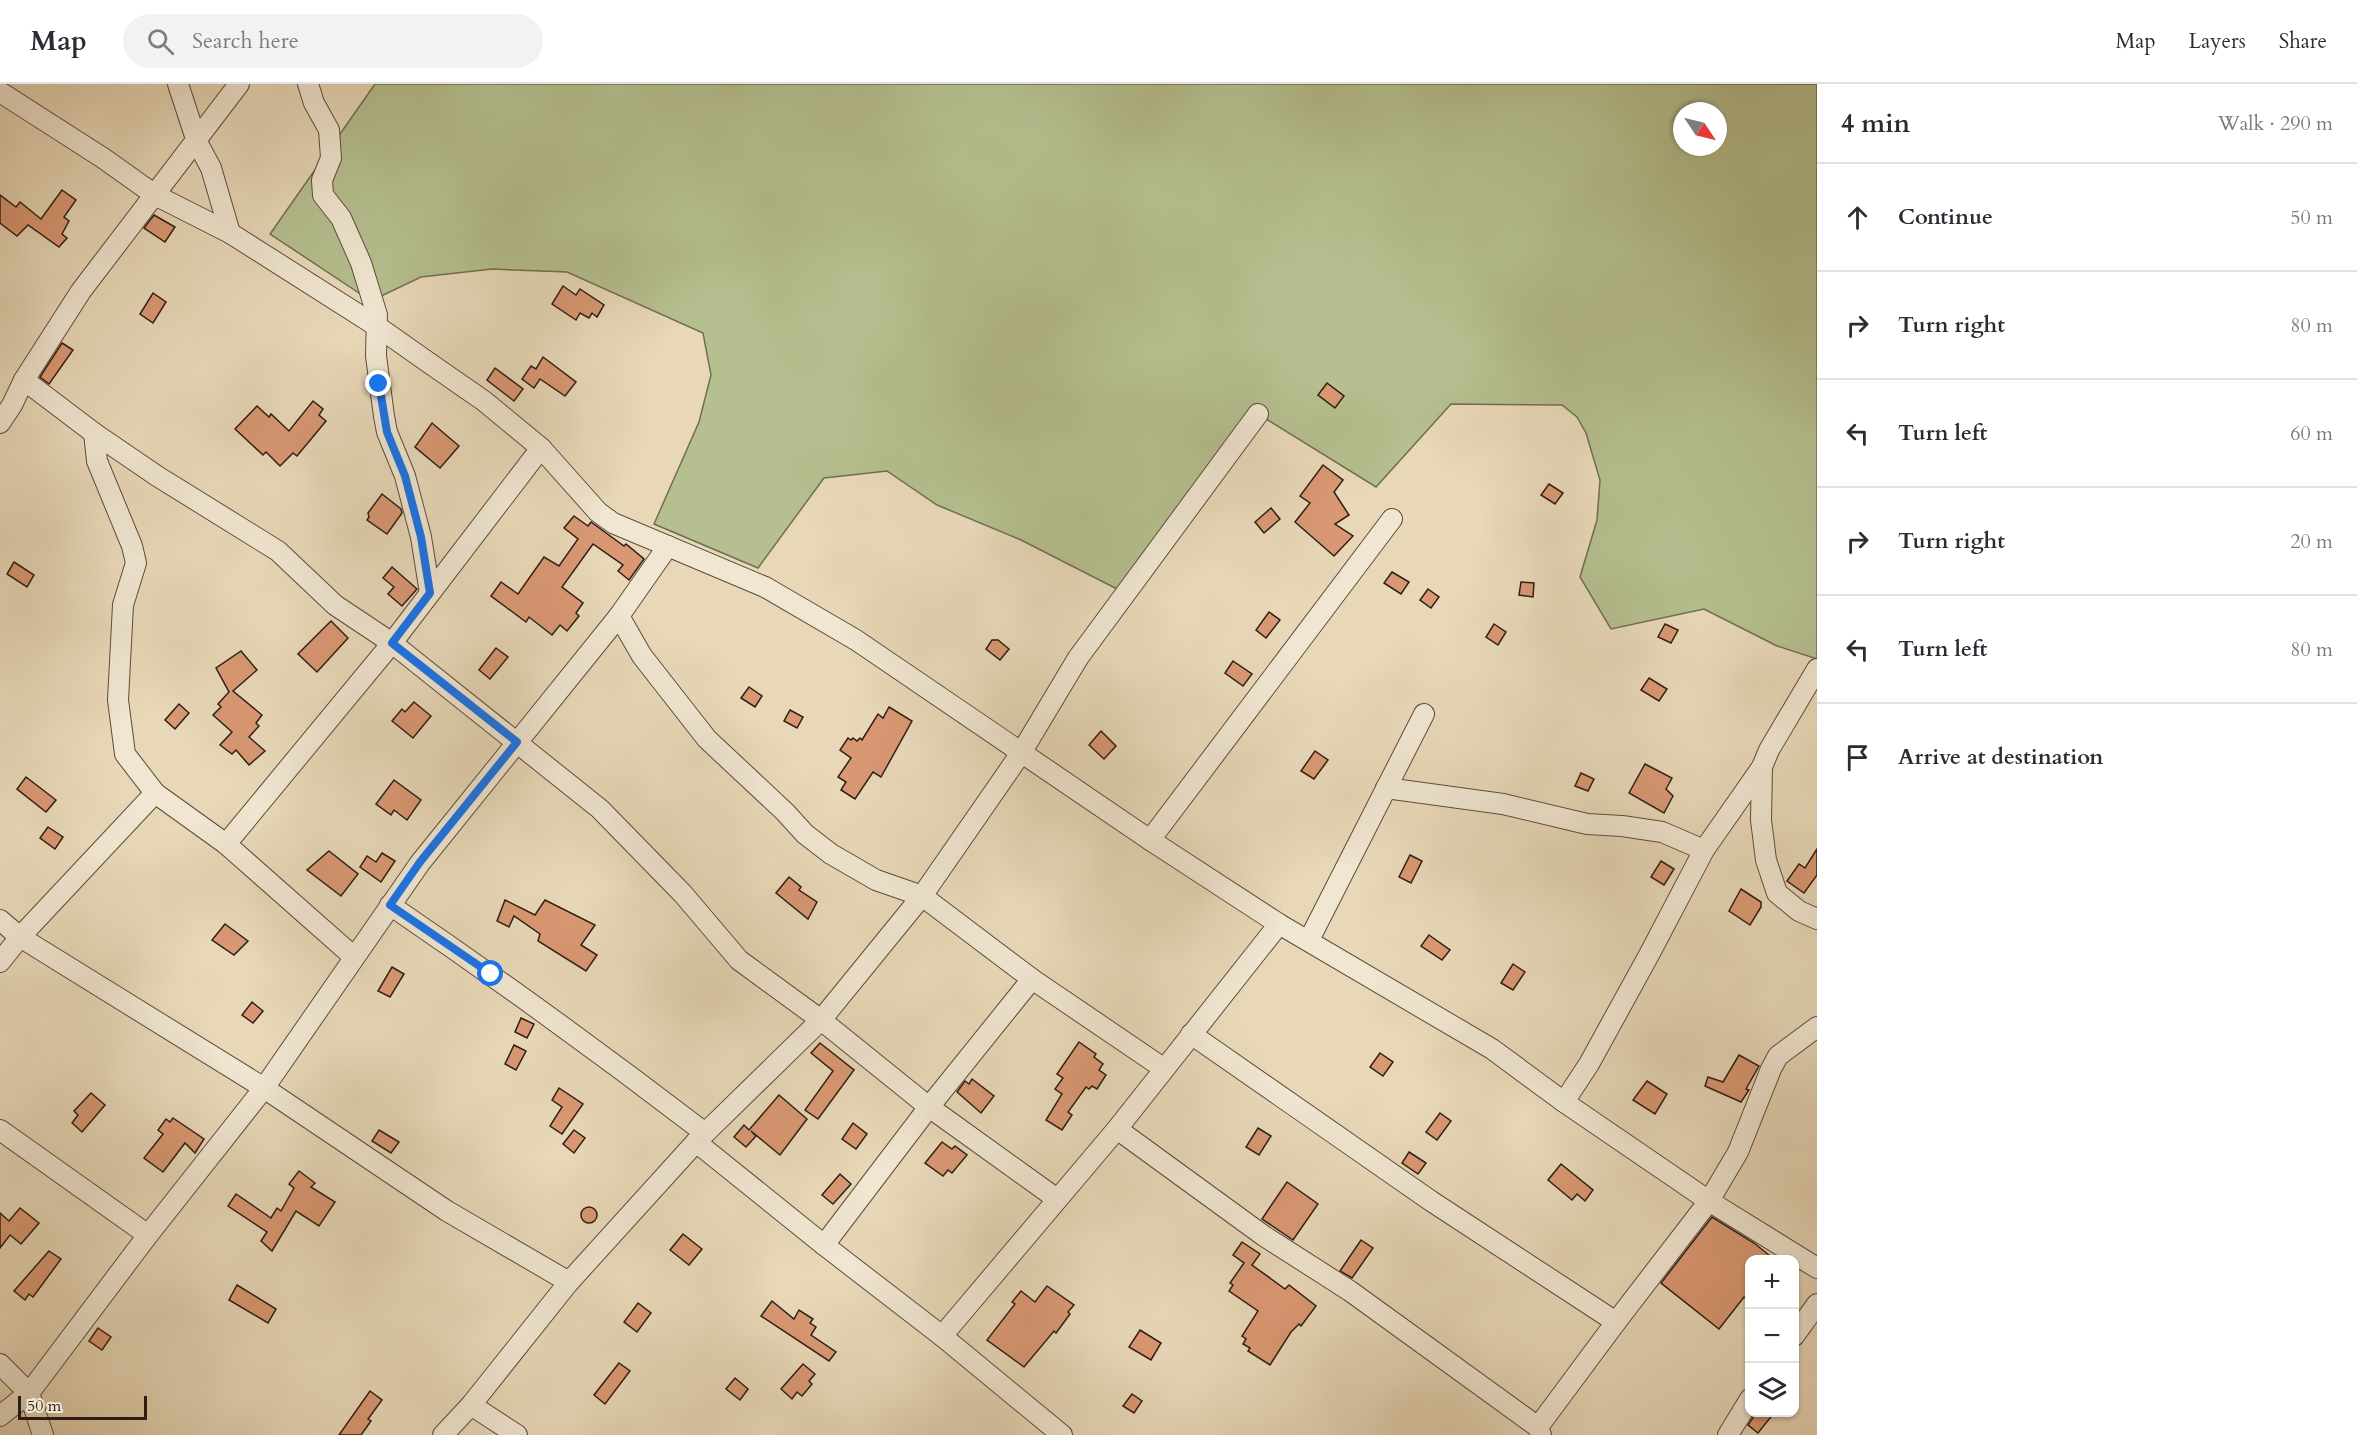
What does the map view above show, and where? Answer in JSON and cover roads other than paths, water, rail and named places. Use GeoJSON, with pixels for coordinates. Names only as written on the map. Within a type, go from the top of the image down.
{"type":"FeatureCollection","features":[{"type":"Feature","properties":{"kind":"street"},"geometry":{"type":"LineString","coordinates":[[178,84],[197,142],[211,168],[230,233]]}},
{"type":"Feature","properties":{"kind":"street"},"geometry":{"type":"LineString","coordinates":[[0,423],[24,380],[81,291],[197,142],[239,84]]}},
{"type":"Feature","properties":{"kind":"street"},"geometry":{"type":"LineString","coordinates":[[308,84],[314,103],[329,130],[331,158],[322,180],[323,195],[341,219],[361,263],[373,298],[378,327],[376,357],[387,432],[405,476],[421,537],[430,593]]}},
{"type":"Feature","properties":{"kind":"street"},"geometry":{"type":"LineString","coordinates":[[0,92],[103,158],[155,195],[230,233],[378,327],[484,401],[541,448],[598,512],[613,523],[765,587],[856,640],[1150,840],[1279,924],[1492,1049],[1564,1102],[1709,1201],[1817,1268]]}},
{"type":"Feature","properties":{"kind":"street"},"geometry":{"type":"LineString","coordinates":[[24,380],[94,433],[157,476],[278,551],[335,605],[392,643],[600,809],[683,894],[739,960],[821,1020],[929,1107],[1057,1199]]}},
{"type":"Feature","properties":{"kind":"street"},"geometry":{"type":"LineString","coordinates":[[443,1435],[471,1405],[569,1282],[701,1138],[821,1020],[922,896],[1021,753],[1078,658],[1258,414]]}},
{"type":"Feature","properties":{"kind":"street"},"geometry":{"type":"LineString","coordinates":[[94,433],[101,472],[132,546],[136,562],[123,605],[118,700],[125,754],[155,793],[226,843],[354,957]]}},
{"type":"Feature","properties":{"kind":"street"},"geometry":{"type":"LineString","coordinates":[[226,843],[392,643],[541,448]]}},
{"type":"Feature","properties":{"kind":"street"},"geometry":{"type":"LineString","coordinates":[[1150,840],[1392,519]]}},
{"type":"Feature","properties":{"kind":"street"},"geometry":{"type":"LineString","coordinates":[[0,1416],[29,1393],[148,1235],[264,1088],[420,862],[619,616],[668,546]]}},
{"type":"Feature","properties":{"kind":"street"},"geometry":{"type":"LineString","coordinates":[[619,616],[642,656],[707,739],[785,812],[805,834],[831,854],[876,880],[922,896],[1032,979],[1163,1068]]}},
{"type":"Feature","properties":{"kind":"street"},"geometry":{"type":"LineString","coordinates":[[1564,1102],[1633,984],[1704,850],[1762,767],[1774,741],[1817,669]]}},
{"type":"Feature","properties":{"kind":"street"},"geometry":{"type":"LineString","coordinates":[[1309,940],[1424,714]]}},
{"type":"Feature","properties":{"kind":"street"},"geometry":{"type":"LineString","coordinates":[[1762,767],[1761,820],[1766,860],[1777,893],[1799,911],[1817,919]]}},
{"type":"Feature","properties":{"kind":"street"},"geometry":{"type":"LineString","coordinates":[[1386,788],[1503,804],[1587,824],[1662,832],[1704,850]]}},
{"type":"Feature","properties":{"kind":"street"},"geometry":{"type":"LineString","coordinates":[[0,962],[20,937],[155,793]]}},
{"type":"Feature","properties":{"kind":"street"},"geometry":{"type":"LineString","coordinates":[[390,905],[537,1007],[701,1138],[824,1245],[942,1336],[1062,1435]]}},
{"type":"Feature","properties":{"kind":"street"},"geometry":{"type":"LineString","coordinates":[[0,920],[20,937],[264,1088],[447,1211],[569,1282]]}},
{"type":"Feature","properties":{"kind":"street"},"geometry":{"type":"LineString","coordinates":[[942,1336],[1117,1129],[1279,924]]}},
{"type":"Feature","properties":{"kind":"street"},"geometry":{"type":"LineString","coordinates":[[824,1245],[929,1107],[1032,979]]}},
{"type":"Feature","properties":{"kind":"street"},"geometry":{"type":"LineString","coordinates":[[1117,1129],[1263,1236],[1350,1292],[1540,1431],[1616,1322],[1709,1201],[1738,1152],[1778,1056],[1817,1027]]}},
{"type":"Feature","properties":{"kind":"street"},"geometry":{"type":"LineString","coordinates":[[1191,1034],[1431,1201],[1616,1322]]}},
{"type":"Feature","properties":{"kind":"street"},"geometry":{"type":"LineString","coordinates":[[0,1130],[148,1235]]}},
{"type":"Feature","properties":{"kind":"street"},"geometry":{"type":"LineString","coordinates":[[1799,1329],[1817,1304]]}},
{"type":"Feature","properties":{"kind":"street"},"geometry":{"type":"LineString","coordinates":[[0,1364],[29,1393],[42,1435]]}},
{"type":"Feature","properties":{"kind":"street"},"geometry":{"type":"LineString","coordinates":[[471,1405],[517,1435]]}},
{"type":"Feature","properties":{"kind":"street"},"geometry":{"type":"LineString","coordinates":[[1728,1435],[1745,1406]]}}]}
